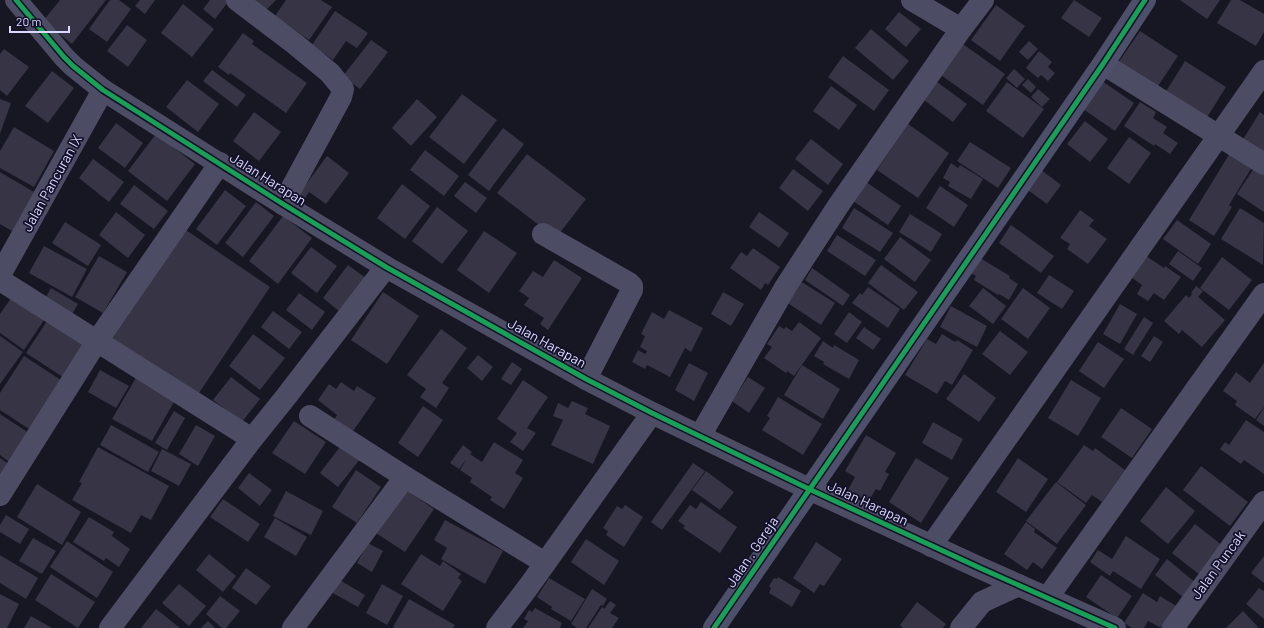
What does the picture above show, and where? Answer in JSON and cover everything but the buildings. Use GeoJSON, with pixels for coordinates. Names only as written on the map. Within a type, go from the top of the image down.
{"type":"FeatureCollection","features":[{"type":"Feature","properties":{"kind":"street","name":"Jalan Harapan"},"geometry":{"type":"LineString","coordinates":[[16,0],[64,56],[103,90],[283,204],[386,267],[586,379],[652,413],[931,546],[1116,628]]}},
{"type":"Feature","properties":{"kind":"street"},"geometry":{"type":"LineString","coordinates":[[237,0],[295,44],[330,73],[343,89],[341,97],[283,204]]}},
{"type":"Feature","properties":{"kind":"street"},"geometry":{"type":"LineString","coordinates":[[912,0],[961,29]]}},
{"type":"Feature","properties":{"kind":"street"},"geometry":{"type":"LineString","coordinates":[[700,436],[786,286],[842,199],[983,0]]}},
{"type":"Feature","properties":{"kind":"street","name":"Jalan . Gereja"},"geometry":{"type":"LineString","coordinates":[[714,628],[1103,64],[1145,0]]}},
{"type":"Feature","properties":{"kind":"street"},"geometry":{"type":"LineString","coordinates":[[1103,64],[1264,164]]}},
{"type":"Feature","properties":{"kind":"street"},"geometry":{"type":"LineString","coordinates":[[931,546],[1264,71]]}},
{"type":"Feature","properties":{"kind":"street","name":"Jalan Pancuran IX"},"geometry":{"type":"LineString","coordinates":[[0,275],[103,90]]}},
{"type":"Feature","properties":{"kind":"street"},"geometry":{"type":"LineString","coordinates":[[0,495],[97,341],[220,163]]}},
{"type":"Feature","properties":{"kind":"street"},"geometry":{"type":"LineString","coordinates":[[543,234],[629,283],[633,288],[586,379]]}},
{"type":"Feature","properties":{"kind":"street"},"geometry":{"type":"LineString","coordinates":[[110,628],[252,439],[386,267]]}},
{"type":"Feature","properties":{"kind":"street"},"geometry":{"type":"LineString","coordinates":[[0,280],[252,439]]}},
{"type":"Feature","properties":{"kind":"street"},"geometry":{"type":"LineString","coordinates":[[1048,597],[1264,294]]}},
{"type":"Feature","properties":{"kind":"street"},"geometry":{"type":"LineString","coordinates":[[497,628],[652,413]]}},
{"type":"Feature","properties":{"kind":"street"},"geometry":{"type":"LineString","coordinates":[[310,416],[405,477],[545,563]]}},
{"type":"Feature","properties":{"kind":"street"},"geometry":{"type":"LineString","coordinates":[[292,628],[405,477]]}},
{"type":"Feature","properties":{"kind":"street","name":"Jalan Puncak"},"geometry":{"type":"LineString","coordinates":[[1173,628],[1264,502]]}},
{"type":"Feature","properties":{"kind":"street"},"geometry":{"type":"LineString","coordinates":[[980,568],[982,602]]}},
{"type":"Feature","properties":{"kind":"street"},"geometry":{"type":"LineString","coordinates":[[961,628],[982,602],[1019,585]]}},
{"type":"Feature","properties":{"kind":"cycle path"},"geometry":{"type":"LineString","coordinates":[[16,0],[64,57],[103,90],[283,204],[386,267],[586,379],[652,413],[809,489],[980,568],[1115,628]]}},
{"type":"Feature","properties":{"kind":"cycle path"},"geometry":{"type":"LineString","coordinates":[[714,628],[1103,64],[1145,0]]}}]}
